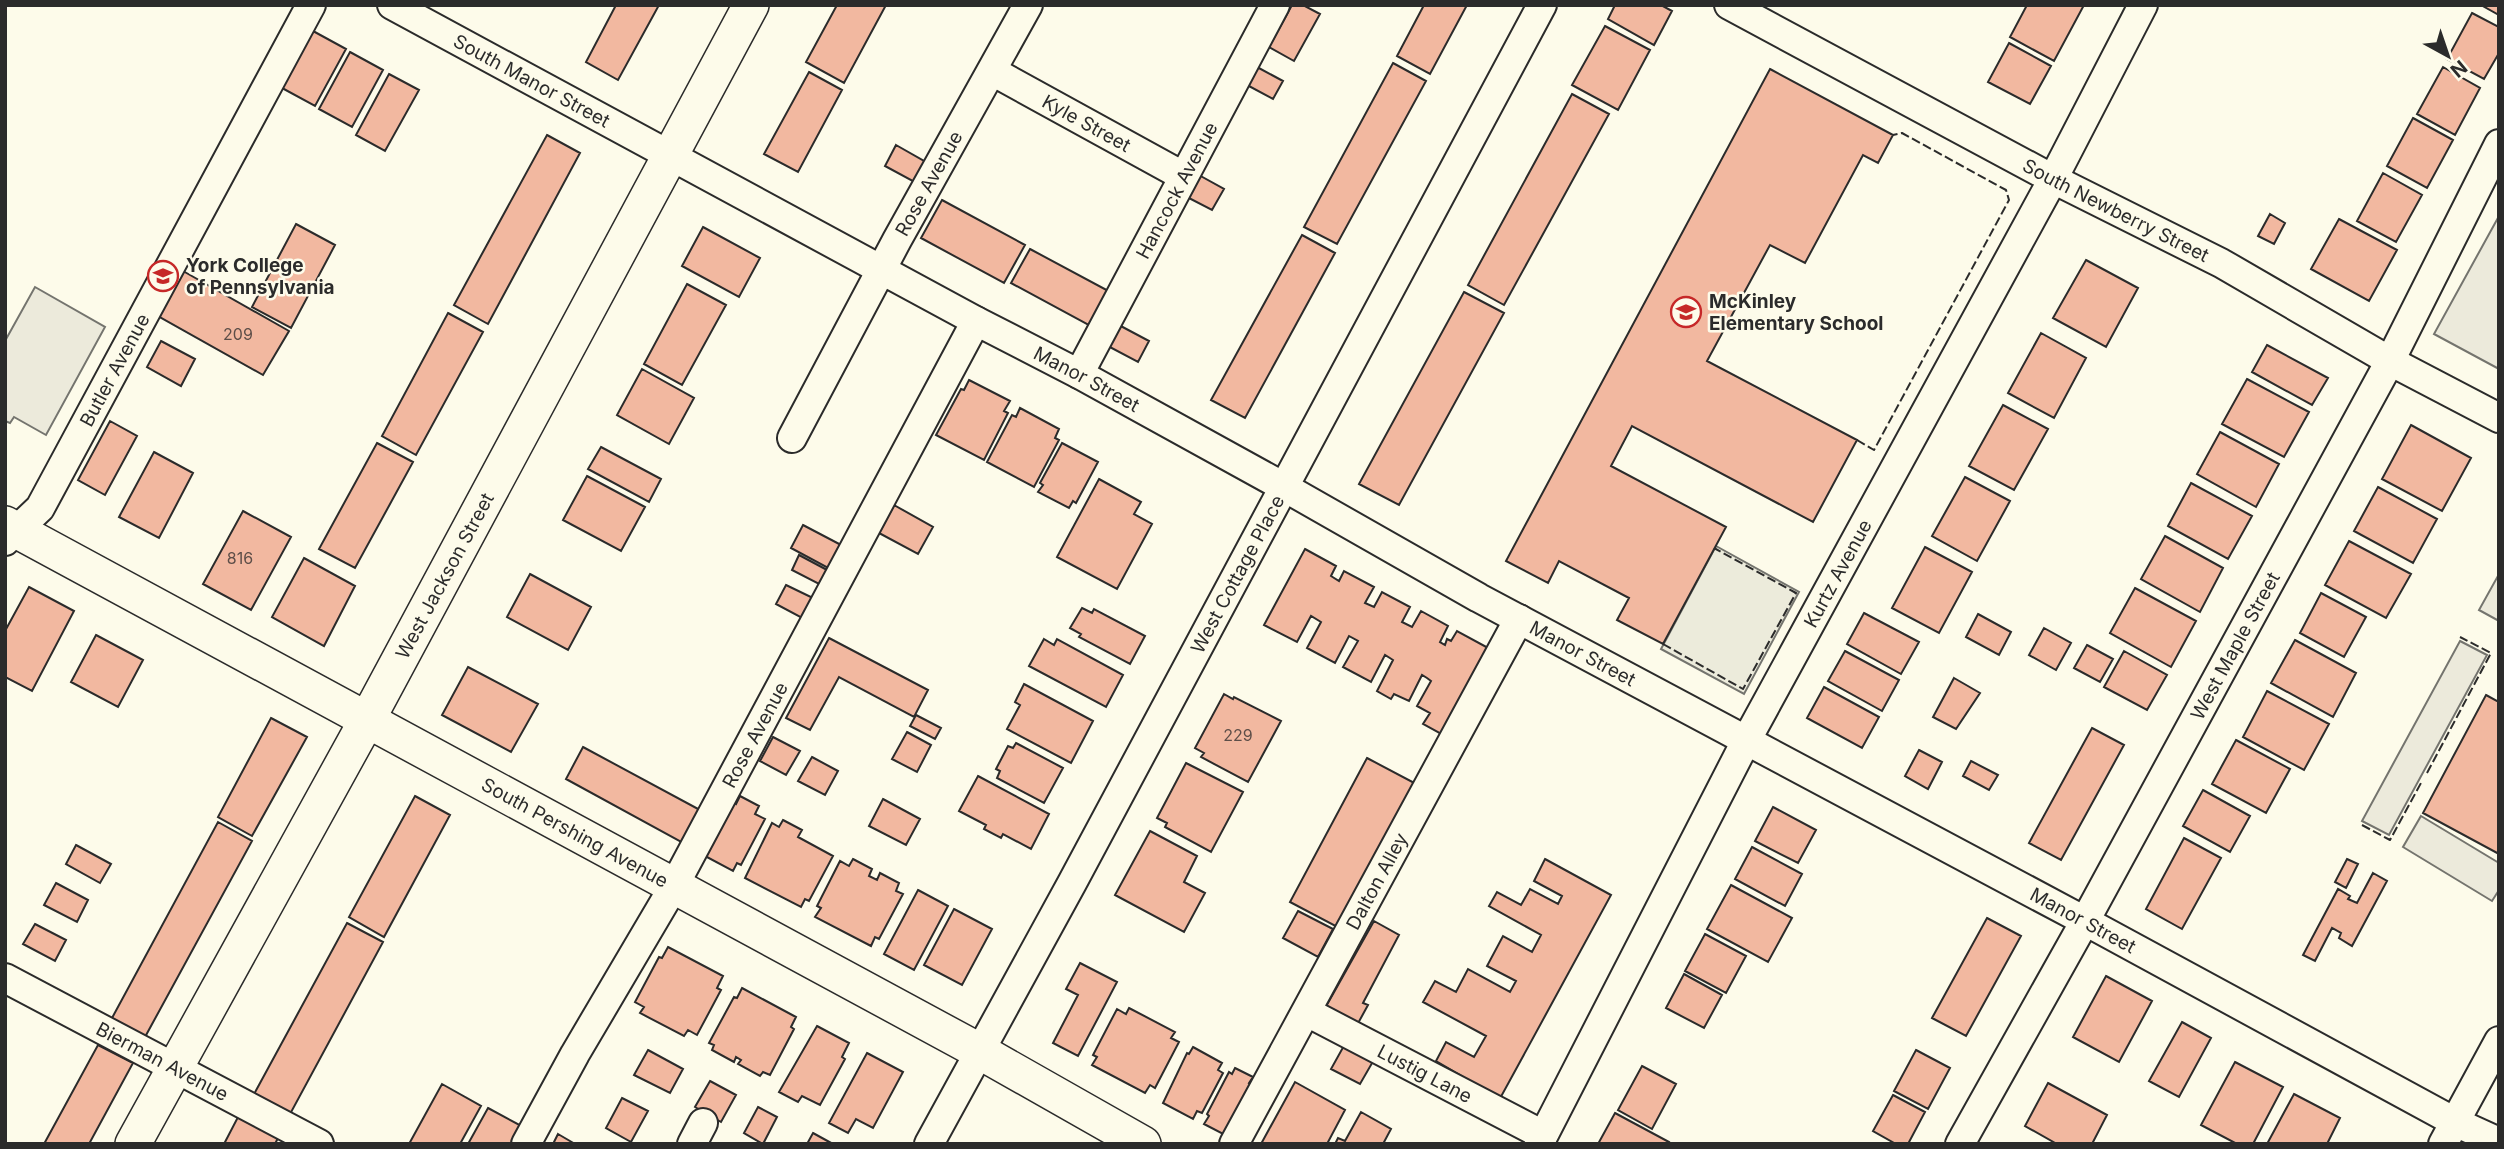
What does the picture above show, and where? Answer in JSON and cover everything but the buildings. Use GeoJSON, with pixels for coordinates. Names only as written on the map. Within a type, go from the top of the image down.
{"type":"FeatureCollection","features":[{"type":"Feature","properties":{"kind":"street","name":"Butler Avenue"},"geometry":{"type":"LineString","coordinates":[[9,531],[40,508],[311,5]]}},
{"type":"Feature","properties":{"kind":"street","name":"South Manor Street"},"geometry":{"type":"LineString","coordinates":[[393,5],[671,154]]}},
{"type":"Feature","properties":{"kind":"street","name":"West Jackson Street"},"geometry":{"type":"LineString","coordinates":[[133,1144],[173,1067],[367,720],[751,5]]}},
{"type":"Feature","properties":{"kind":"street","name":"Rose Avenue"},"geometry":{"type":"LineString","coordinates":[[792,438],[881,269],[1028,5]]}},
{"type":"Feature","properties":{"kind":"street","name":"Hancock Avenue"},"geometry":{"type":"LineString","coordinates":[[1079,374],[1275,5]]}},
{"type":"Feature","properties":{"kind":"street","name":"West Cottage Place"},"geometry":{"type":"LineString","coordinates":[[929,1144],[1072,883],[1542,5]]}},
{"type":"Feature","properties":{"kind":"street","name":"South Newberry Street"},"geometry":{"type":"LineString","coordinates":[[1729,5],[2053,179],[2221,263],[2390,361],[2499,418]]}},
{"type":"Feature","properties":{"kind":"street","name":"Kurtz Avenue"},"geometry":{"type":"LineString","coordinates":[[1541,1139],[1746,741],[2053,179],[2143,5]]}},
{"type":"Feature","properties":{"kind":"street","name":"Kyle Street"},"geometry":{"type":"LineString","coordinates":[[992,71],[1184,176]]}},
{"type":"Feature","properties":{"kind":"street","name":"West Maple Street"},"geometry":{"type":"LineString","coordinates":[[1960,1144],[2085,921],[2390,361],[2499,144]]}},
{"type":"Feature","properties":{"kind":"street","name":"Manor Street"},"geometry":{"type":"LineString","coordinates":[[671,154],[976,321],[1079,374],[1519,619],[2085,921],[2449,1133],[2499,1142]]}},
{"type":"Feature","properties":{"kind":"street","name":"Rose Avenue"},"geometry":{"type":"LineString","coordinates":[[526,1144],[575,1054],[674,886],[976,321]]}},
{"type":"Feature","properties":{"kind":"street","name":"South Pershing Avenue"},"geometry":{"type":"LineString","coordinates":[[9,531],[367,720],[979,1051],[1143,1144]]}},
{"type":"Feature","properties":{"kind":"street","name":"Dalton Alley"},"geometry":{"type":"LineString","coordinates":[[1234,1144],[1519,619]]}},
{"type":"Feature","properties":{"kind":"street","name":"Bierman Avenue"},"geometry":{"type":"LineString","coordinates":[[5,978],[320,1144]]}},
{"type":"Feature","properties":{"kind":"street","name":"Lustig Lane"},"geometry":{"type":"LineString","coordinates":[[1307,1012],[1541,1139]]}},
{"type":"Feature","properties":{"kind":"street"},"geometry":{"type":"LineString","coordinates":[[2449,1133],[2499,1041]]}},
{"type":"Feature","properties":{"kind":"shaded area"},"geometry":{"type":"Polygon","coordinates":[[[2499,216],[2499,369],[2434,334],[2499,216]]]}},
{"type":"Feature","properties":{"kind":"shaded area"},"geometry":{"type":"Polygon","coordinates":[[[35,287],[105,327],[46,435],[14,417],[10,423],[5,421],[5,341],[35,287]]]}},
{"type":"Feature","properties":{"kind":"shaded area"},"geometry":{"type":"Polygon","coordinates":[[[1716,546],[1799,592],[1744,694],[1661,649],[1716,546]]]}},
{"type":"Feature","properties":{"kind":"shaded area"},"geometry":{"type":"Polygon","coordinates":[[[2499,574],[2499,621],[2479,610],[2499,574]]]}},
{"type":"Feature","properties":{"kind":"shaded area"},"geometry":{"type":"Polygon","coordinates":[[[2460,641],[2487,655],[2389,835],[2362,821],[2460,641]]]}},
{"type":"Feature","properties":{"kind":"shaded area"},"geometry":{"type":"Polygon","coordinates":[[[2421,816],[2499,863],[2499,890],[2492,901],[2403,847],[2421,816]]]}},
{"type":"Feature","properties":{"kind":"fence"},"geometry":{"type":"LineString","coordinates":[[1857,440],[1874,450],[2009,200],[2006,190],[1902,133],[1893,135]]}},
{"type":"Feature","properties":{"kind":"fence"},"geometry":{"type":"LineString","coordinates":[[1663,644],[1743,689],[1796,593],[1714,548]]}},
{"type":"Feature","properties":{"kind":"fence"},"geometry":{"type":"LineString","coordinates":[[2427,773],[2491,653],[2460,637]]}},
{"type":"Feature","properties":{"kind":"fence"},"geometry":{"type":"LineString","coordinates":[[2362,825],[2390,840],[2421,783]]}},
{"type":"Feature","properties":{"kind":"place","name":"York College of Pennsylvania"},"geometry":{"type":"Point","coordinates":[163,276]}},
{"type":"Feature","properties":{"kind":"place","name":"McKinley Elementary School"},"geometry":{"type":"Point","coordinates":[1686,312]}}]}
